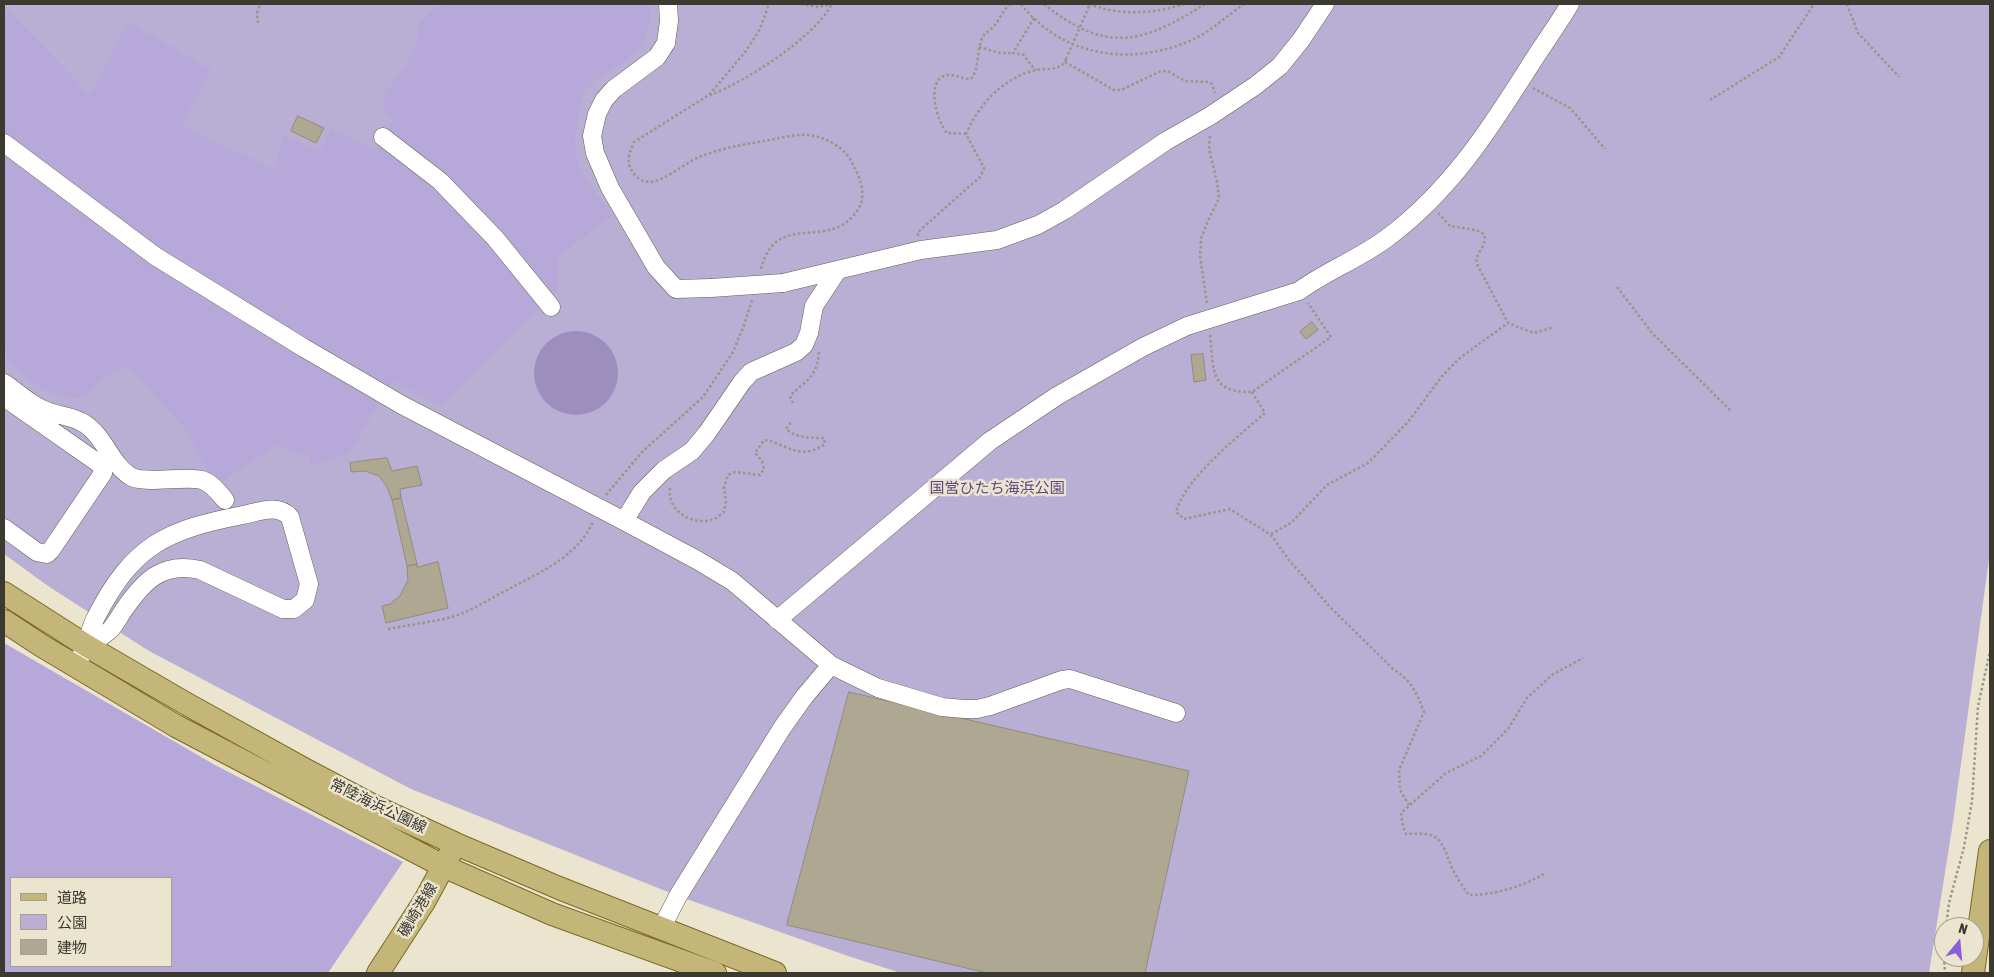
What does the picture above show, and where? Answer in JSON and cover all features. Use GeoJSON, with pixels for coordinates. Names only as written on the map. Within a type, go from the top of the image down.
{"type":"FeatureCollection","features":[{"type":"Feature","properties":{"kind":"main road","name":"常陸海浜公園線"},"geometry":{"type":"LineString","coordinates":[[4,593],[87,646],[304,769],[378,808],[456,844],[661,929],[775,973]]}},
{"type":"Feature","properties":{"kind":"main road","name":"常陸海浜公園線"},"geometry":{"type":"LineString","coordinates":[[4,621],[176,726],[443,866],[552,914],[715,973]]}},
{"type":"Feature","properties":{"kind":"main road","name":"磯崎港線"},"geometry":{"type":"LineString","coordinates":[[378,973],[424,902],[456,844]]}},
{"type":"Feature","properties":{"kind":"main road"},"geometry":{"type":"LineString","coordinates":[[1973,973],[1990,851]]}},
{"type":"Feature","properties":{"kind":"street"},"geometry":{"type":"LineString","coordinates":[[668,4],[669,20],[666,43],[657,57],[614,89],[604,100],[597,114],[592,136],[595,153],[610,188],[656,267],[676,289],[783,283],[921,250],[997,240],[1038,225],[1065,210],[1166,141],[1210,116],[1255,86],[1280,66],[1301,40],[1325,4]]}},
{"type":"Feature","properties":{"kind":"street"},"geometry":{"type":"LineString","coordinates":[[777,620],[990,440],[1057,396],[1143,347],[1187,326],[1299,292],[1313,281],[1387,238],[1445,187],[1459,170],[1509,99],[1570,4]]}},
{"type":"Feature","properties":{"kind":"street"},"geometry":{"type":"LineString","coordinates":[[383,137],[440,181],[494,238],[552,307]]}},
{"type":"Feature","properties":{"kind":"street"},"geometry":{"type":"LineString","coordinates":[[4,143],[155,256],[274,330],[402,405],[697,560],[732,581],[831,665],[878,688],[942,707],[977,709],[1062,680],[1070,679],[1176,713]]}},
{"type":"Feature","properties":{"kind":"street"},"geometry":{"type":"LineString","coordinates":[[624,521],[642,492],[664,470],[692,451],[751,372],[796,352],[804,345],[809,333],[814,306],[837,271]]}},
{"type":"Feature","properties":{"kind":"street"},"geometry":{"type":"LineString","coordinates":[[4,383],[42,409],[86,424],[102,441],[111,458],[131,477],[150,480],[180,478],[202,480],[209,484],[225,500]]}},
{"type":"Feature","properties":{"kind":"street"},"geometry":{"type":"LineString","coordinates":[[4,396],[101,466],[104,473],[52,550],[47,554],[37,552],[4,528]]}},
{"type":"Feature","properties":{"kind":"street"},"geometry":{"type":"LineString","coordinates":[[75,665],[87,646],[94,619],[114,587],[139,555],[156,542],[176,532],[207,522],[272,509],[286,512],[290,517],[309,584],[305,600],[294,610],[283,609],[206,572],[190,568],[175,568],[158,574],[143,585],[111,630],[87,646]]}},
{"type":"Feature","properties":{"kind":"street"},"geometry":{"type":"LineString","coordinates":[[661,929],[678,896],[782,728],[804,696],[831,665]]}},
{"type":"Feature","properties":{"kind":"path"},"geometry":{"type":"LineString","coordinates":[[258,23],[257,13],[260,4]]}},
{"type":"Feature","properties":{"kind":"path"},"geometry":{"type":"LineString","coordinates":[[708,95],[746,51],[760,29],[769,4]]}},
{"type":"Feature","properties":{"kind":"path"},"geometry":{"type":"LineString","coordinates":[[801,4],[819,7],[832,4]]}},
{"type":"Feature","properties":{"kind":"path"},"geometry":{"type":"LineString","coordinates":[[760,271],[766,253],[777,240],[792,234],[825,232],[841,227],[855,215],[862,198],[860,176],[846,152],[830,141],[810,135],[795,135],[728,147],[697,158],[649,182],[639,179],[631,171],[628,163],[629,153],[634,142],[708,95],[725,89],[782,53],[811,31],[826,15],[832,4]]}},
{"type":"Feature","properties":{"kind":"path"},"geometry":{"type":"LineString","coordinates":[[966,134],[947,133],[941,126],[936,111],[935,88],[937,80],[952,74],[971,79],[975,74],[979,48],[985,33],[994,26],[1004,9],[1010,4]]}},
{"type":"Feature","properties":{"kind":"path"},"geometry":{"type":"LineString","coordinates":[[1021,4],[1041,26],[1077,46],[1117,56],[1138,56],[1164,51],[1196,39],[1244,4]]}},
{"type":"Feature","properties":{"kind":"path"},"geometry":{"type":"LineString","coordinates":[[1044,4],[1074,26],[1096,35],[1131,38],[1163,28],[1205,4]]}},
{"type":"Feature","properties":{"kind":"path"},"geometry":{"type":"LineString","coordinates":[[966,134],[979,109],[1002,86],[1030,71],[1058,68],[1065,61],[1090,4],[1118,12],[1145,13],[1184,4]]}},
{"type":"Feature","properties":{"kind":"path"},"geometry":{"type":"LineString","coordinates":[[1710,100],[1779,56],[1814,4]]}},
{"type":"Feature","properties":{"kind":"path"},"geometry":{"type":"LineString","coordinates":[[1847,4],[1858,33],[1899,77]]}},
{"type":"Feature","properties":{"kind":"path"},"geometry":{"type":"LineString","coordinates":[[1013,53],[1034,18]]}},
{"type":"Feature","properties":{"kind":"path"},"geometry":{"type":"LineString","coordinates":[[979,48],[1000,53],[1024,55],[1036,70]]}},
{"type":"Feature","properties":{"kind":"path"},"geometry":{"type":"LineString","coordinates":[[1065,61],[1114,90],[1121,90],[1161,71],[1168,71],[1180,80],[1209,82],[1215,90],[1215,96]]}},
{"type":"Feature","properties":{"kind":"path"},"geometry":{"type":"LineString","coordinates":[[1527,85],[1570,108],[1605,149]]}},
{"type":"Feature","properties":{"kind":"path"},"geometry":{"type":"LineString","coordinates":[[1207,303],[1200,257],[1201,239],[1206,223],[1219,198],[1210,149],[1210,116]]}},
{"type":"Feature","properties":{"kind":"path"},"geometry":{"type":"LineString","coordinates":[[921,250],[918,232],[980,177],[984,168],[966,134]]}},
{"type":"Feature","properties":{"kind":"path"},"geometry":{"type":"LineString","coordinates":[[1437,212],[1450,226],[1476,230],[1484,234],[1484,244],[1477,255],[1476,264],[1508,323],[1534,333],[1554,327]]}},
{"type":"Feature","properties":{"kind":"path"},"geometry":{"type":"LineString","coordinates":[[1616,287],[1653,334],[1731,412]]}},
{"type":"Feature","properties":{"kind":"path"},"geometry":{"type":"LineString","coordinates":[[388,630],[453,616],[472,609],[556,564],[572,550],[588,532],[607,494],[642,452],[703,397],[733,352],[752,298]]}},
{"type":"Feature","properties":{"kind":"path"},"geometry":{"type":"LineString","coordinates":[[1210,328],[1214,370],[1217,379],[1230,390],[1252,392],[1331,337],[1304,298]]}},
{"type":"Feature","properties":{"kind":"path"},"geometry":{"type":"LineString","coordinates":[[1271,535],[1291,523],[1327,485],[1368,463],[1408,422],[1442,375],[1461,357],[1508,323]]}},
{"type":"Feature","properties":{"kind":"path"},"geometry":{"type":"LineString","coordinates":[[794,403],[790,396],[813,376],[818,364],[819,350],[809,333]]}},
{"type":"Feature","properties":{"kind":"path"},"geometry":{"type":"LineString","coordinates":[[1252,392],[1266,413],[1199,475],[1180,499],[1176,512],[1184,519],[1230,509],[1271,535],[1289,560],[1330,607],[1393,670],[1404,676],[1416,691],[1424,712],[1399,770],[1400,790],[1409,805]]}},
{"type":"Feature","properties":{"kind":"path"},"geometry":{"type":"LineString","coordinates":[[675,464],[669,492],[674,507],[683,516],[699,521],[714,519],[724,512],[726,501],[724,486],[728,475],[735,472],[760,475],[764,469],[762,461],[755,453],[764,440],[787,450],[817,450],[825,444],[824,438],[791,434],[786,429],[791,422]]}},
{"type":"Feature","properties":{"kind":"path"},"geometry":{"type":"LineString","coordinates":[[1947,917],[1949,903],[1964,847],[1972,801],[1978,706],[1990,651]]}},
{"type":"Feature","properties":{"kind":"path"},"geometry":{"type":"LineString","coordinates":[[1544,874],[1530,882],[1488,895],[1468,895],[1453,870],[1442,841],[1428,832],[1406,834],[1402,827],[1401,813],[1446,773],[1481,756],[1508,728],[1527,698],[1552,675],[1583,658]]}},
{"type":"Feature","properties":{"kind":"green space","name":"国営ひたち海浜公園"},"geometry":{"type":"Polygon","coordinates":[[[4,4],[1990,4],[1990,552],[1953,822],[1938,917],[1934,917],[1934,942],[1929,973],[901,973],[678,896],[411,789],[149,651],[48,586],[4,554],[4,4]]]}},
{"type":"Feature","properties":{"kind":"shaded area"},"geometry":{"type":"Polygon","coordinates":[[[447,4],[650,4],[650,22],[639,48],[585,91],[579,107],[575,140],[576,157],[589,183],[613,214],[558,257],[558,291],[441,406],[393,381],[348,454],[312,466],[308,456],[276,444],[224,481],[209,475],[187,431],[129,367],[105,378],[86,395],[75,398],[65,397],[45,390],[19,372],[11,363],[4,348],[4,12],[8,10],[90,95],[127,22],[211,69],[182,125],[274,170],[283,136],[321,151],[331,128],[375,150],[393,120],[383,107],[388,89],[407,64],[417,41],[419,23],[436,8],[447,4]]]}},
{"type":"Feature","properties":{"kind":"shaded area"},"geometry":{"type":"Polygon","coordinates":[[[576,331],[592,334],[606,343],[615,357],[618,373],[615,389],[606,403],[592,412],[576,415],[560,412],[546,403],[537,389],[534,373],[537,357],[546,343],[560,334],[576,331]]]}},
{"type":"Feature","properties":{"kind":"shaded area"},"geometry":{"type":"Polygon","coordinates":[[[4,643],[215,765],[403,862],[328,973],[4,973],[4,643]]]}},
{"type":"Feature","properties":{"kind":"building"},"geometry":{"type":"Polygon","coordinates":[[[298,116],[324,128],[316,143],[291,131],[298,116]]]}},
{"type":"Feature","properties":{"kind":"building"},"geometry":{"type":"Polygon","coordinates":[[[1312,322],[1318,330],[1306,339],[1300,332],[1312,322]]]}},
{"type":"Feature","properties":{"kind":"building"},"geometry":{"type":"Polygon","coordinates":[[[1203,354],[1206,380],[1194,382],[1191,355],[1203,354]]]}},
{"type":"Feature","properties":{"kind":"building"},"geometry":{"type":"Polygon","coordinates":[[[387,458],[392,471],[417,466],[422,485],[400,489],[401,498],[392,500],[387,487],[379,476],[365,471],[351,472],[350,463],[387,458]]]}},
{"type":"Feature","properties":{"kind":"building"},"geometry":{"type":"Polygon","coordinates":[[[401,498],[417,564],[407,566],[392,500],[401,498]]]}},
{"type":"Feature","properties":{"kind":"building"},"geometry":{"type":"Polygon","coordinates":[[[438,562],[448,608],[386,623],[382,606],[390,604],[400,596],[408,580],[407,566],[417,564],[417,567],[438,562]]]}},
{"type":"Feature","properties":{"kind":"building"},"geometry":{"type":"Polygon","coordinates":[[[849,692],[1189,771],[1145,973],[987,973],[787,925],[849,692]]]}}]}
